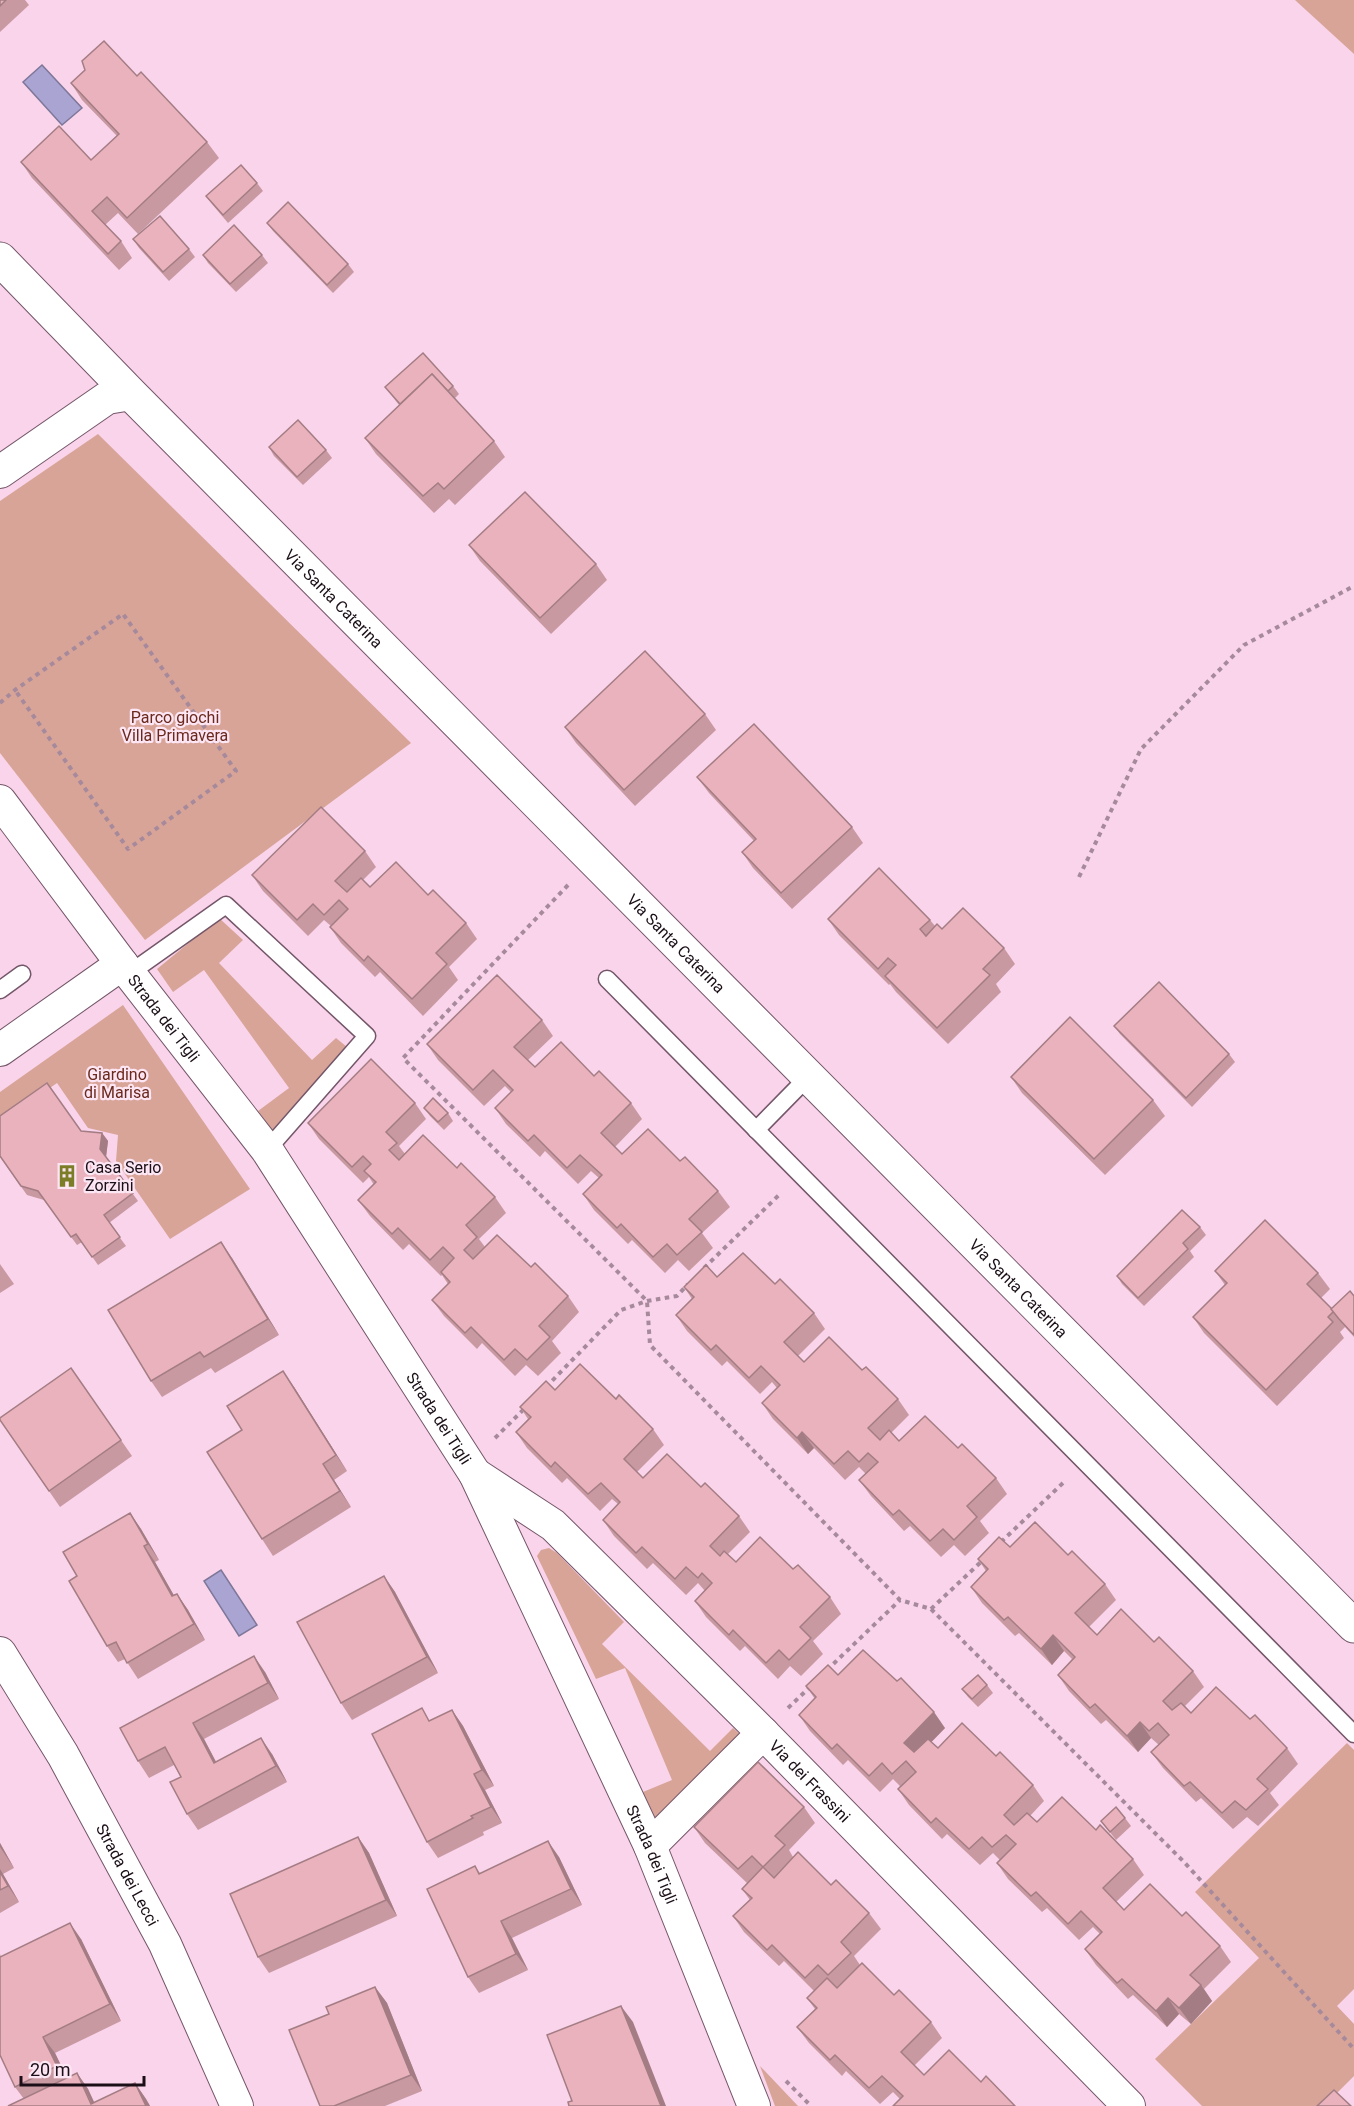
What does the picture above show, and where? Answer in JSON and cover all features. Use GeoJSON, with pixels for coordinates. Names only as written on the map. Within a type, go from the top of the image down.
{"type":"FeatureCollection","features":[{"type":"Feature","properties":{"kind":"street","name":"Via Santa Caterina"},"geometry":{"type":"LineString","coordinates":[[0,259],[131,394],[1354,1626]]}},
{"type":"Feature","properties":{"kind":"street"},"geometry":{"type":"LineString","coordinates":[[0,472],[107,398],[131,394]]}},
{"type":"Feature","properties":{"kind":"street","name":"Strada dei Tigli"},"geometry":{"type":"LineString","coordinates":[[0,801],[126,969],[267,1150],[472,1469],[650,1846],[754,2106]]}},
{"type":"Feature","properties":{"kind":"street"},"geometry":{"type":"LineString","coordinates":[[0,1050],[126,969]]}},
{"type":"Feature","properties":{"kind":"street","name":"Via dei Frassini"},"geometry":{"type":"LineString","coordinates":[[472,1469],[553,1525],[763,1732],[1129,2106]]}},
{"type":"Feature","properties":{"kind":"street","name":"Strada dei Lecci"},"geometry":{"type":"LineString","coordinates":[[0,1653],[63,1755],[165,1944],[237,2106]]}},
{"type":"Feature","properties":{"kind":"street"},"geometry":{"type":"LineString","coordinates":[[650,1846],[763,1732]]}},
{"type":"Feature","properties":{"kind":"lane"},"geometry":{"type":"LineString","coordinates":[[126,969],[226,905],[367,1036],[267,1150]]}},
{"type":"Feature","properties":{"kind":"lane"},"geometry":{"type":"LineString","coordinates":[[0,990],[22,974]]}},
{"type":"Feature","properties":{"kind":"lane"},"geometry":{"type":"LineString","coordinates":[[607,979],[1354,1734]]}},
{"type":"Feature","properties":{"kind":"lane"},"geometry":{"type":"LineString","coordinates":[[756,1130],[809,1076]]}},
{"type":"Feature","properties":{"kind":"path"},"geometry":{"type":"LineString","coordinates":[[1079,877],[1141,749],[1244,645],[1354,585]]}},
{"type":"Feature","properties":{"kind":"path"},"geometry":{"type":"LineString","coordinates":[[0,703],[15,690],[123,614],[236,771],[128,849],[15,690]]}},
{"type":"Feature","properties":{"kind":"path"},"geometry":{"type":"LineString","coordinates":[[570,882],[403,1058],[647,1301],[650,1345],[900,1600],[932,1610],[1184,1862],[1354,2049]]}},
{"type":"Feature","properties":{"kind":"path"},"geometry":{"type":"LineString","coordinates":[[701,1271],[800,1174]]}},
{"type":"Feature","properties":{"kind":"path"},"geometry":{"type":"LineString","coordinates":[[541,1391],[621,1310],[647,1301],[677,1296],[693,1279]]}},
{"type":"Feature","properties":{"kind":"path"},"geometry":{"type":"LineString","coordinates":[[472,1469],[533,1399]]}},
{"type":"Feature","properties":{"kind":"path"},"geometry":{"type":"LineString","coordinates":[[1000,1544],[1085,1462]]}},
{"type":"Feature","properties":{"kind":"path"},"geometry":{"type":"LineString","coordinates":[[932,1610],[991,1552]]}},
{"type":"Feature","properties":{"kind":"path"},"geometry":{"type":"LineString","coordinates":[[823,1674],[900,1600]]}},
{"type":"Feature","properties":{"kind":"path"},"geometry":{"type":"LineString","coordinates":[[763,1732],[814,1683]]}},
{"type":"Feature","properties":{"kind":"green space"},"geometry":{"type":"Polygon","coordinates":[[[1295,0],[1354,0],[1354,54],[1295,0]]]}},
{"type":"Feature","properties":{"kind":"green space","name":"Parco giochi Villa Primavera"},"geometry":{"type":"Polygon","coordinates":[[[98,434],[411,743],[145,940],[0,753],[0,501],[98,434]]]}},
{"type":"Feature","properties":{"kind":"green space"},"geometry":{"type":"Polygon","coordinates":[[[219,918],[243,940],[219,963],[312,1060],[336,1038],[347,1047],[272,1130],[258,1111],[289,1088],[204,970],[173,992],[157,969],[219,918]]]}},
{"type":"Feature","properties":{"kind":"green space","name":"Giardino di Marisa"},"geometry":{"type":"Polygon","coordinates":[[[123,1005],[250,1189],[170,1239],[116,1161],[118,1135],[88,1128],[57,1083],[0,1123],[0,1092],[123,1005]]]}},
{"type":"Feature","properties":{"kind":"green space"},"geometry":{"type":"Polygon","coordinates":[[[549,1548],[557,1553],[624,1622],[602,1644],[710,1751],[733,1728],[744,1738],[656,1820],[643,1792],[672,1780],[625,1668],[596,1679],[537,1556],[541,1550],[549,1548]]]}},
{"type":"Feature","properties":{"kind":"green space"},"geometry":{"type":"Polygon","coordinates":[[[1347,1743],[1354,1750],[1354,1989],[1337,2006],[1354,2024],[1354,2076],[1324,2106],[1202,2106],[1155,2059],[1259,1958],[1195,1892],[1347,1743]]]}},
{"type":"Feature","properties":{"kind":"green space"},"geometry":{"type":"Polygon","coordinates":[[[760,2066],[798,2106],[775,2106],[760,2066]]]}},
{"type":"Feature","properties":{"kind":"shaded area"},"geometry":{"type":"Polygon","coordinates":[[[42,65],[82,108],[62,125],[23,82],[42,65]]]}},
{"type":"Feature","properties":{"kind":"shaded area"},"geometry":{"type":"Polygon","coordinates":[[[221,1570],[257,1625],[239,1636],[204,1581],[221,1570]]]}},
{"type":"Feature","properties":{"kind":"building"},"geometry":{"type":"Polygon","coordinates":[[[104,41],[137,76],[141,72],[207,142],[127,218],[107,197],[92,211],[121,241],[108,254],[21,162],[59,126],[91,160],[119,134],[71,83],[85,70],[82,61],[104,41]]]}},
{"type":"Feature","properties":{"kind":"building"},"geometry":{"type":"Polygon","coordinates":[[[241,165],[257,183],[223,215],[206,196],[241,165]]]}},
{"type":"Feature","properties":{"kind":"building"},"geometry":{"type":"Polygon","coordinates":[[[288,202],[348,264],[327,285],[267,223],[288,202]]]}},
{"type":"Feature","properties":{"kind":"building"},"geometry":{"type":"Polygon","coordinates":[[[160,216],[189,249],[163,272],[133,239],[160,216]]]}},
{"type":"Feature","properties":{"kind":"building"},"geometry":{"type":"Polygon","coordinates":[[[234,225],[262,255],[230,284],[203,255],[234,225]]]}},
{"type":"Feature","properties":{"kind":"building"},"geometry":{"type":"Polygon","coordinates":[[[423,353],[453,386],[448,391],[432,374],[400,404],[385,387],[423,353]]]}},
{"type":"Feature","properties":{"kind":"building"},"geometry":{"type":"Polygon","coordinates":[[[432,374],[494,441],[444,489],[438,483],[423,496],[365,438],[432,374]]]}},
{"type":"Feature","properties":{"kind":"building"},"geometry":{"type":"Polygon","coordinates":[[[298,420],[326,450],[297,477],[269,447],[298,420]]]}},
{"type":"Feature","properties":{"kind":"building"},"geometry":{"type":"Polygon","coordinates":[[[525,492],[596,564],[540,618],[469,545],[525,492]]]}},
{"type":"Feature","properties":{"kind":"building"},"geometry":{"type":"Polygon","coordinates":[[[645,651],[705,714],[624,790],[565,727],[645,651]]]}},
{"type":"Feature","properties":{"kind":"building"},"geometry":{"type":"Polygon","coordinates":[[[754,724],[852,827],[781,893],[742,852],[756,839],[697,777],[754,724]]]}},
{"type":"Feature","properties":{"kind":"building"},"geometry":{"type":"Polygon","coordinates":[[[321,807],[365,851],[335,881],[347,892],[361,878],[370,887],[396,862],[428,895],[433,890],[466,923],[436,953],[447,964],[412,999],[368,956],[364,961],[330,927],[348,909],[339,900],[324,915],[313,904],[297,920],[252,875],[321,807]]]}},
{"type":"Feature","properties":{"kind":"building"},"geometry":{"type":"Polygon","coordinates":[[[879,868],[930,920],[920,929],[926,936],[937,924],[942,929],[963,908],[1004,948],[983,969],[990,975],[937,1028],[885,976],[896,965],[888,958],[878,969],[828,919],[879,868]]]}},
{"type":"Feature","properties":{"kind":"building"},"geometry":{"type":"Polygon","coordinates":[[[497,975],[542,1020],[514,1047],[535,1067],[561,1042],[594,1076],[599,1071],[631,1103],[601,1133],[622,1154],[648,1129],[680,1161],[685,1157],[718,1191],[689,1219],[702,1232],[677,1255],[667,1244],[653,1257],[621,1224],[617,1228],[583,1194],[602,1175],[580,1155],[567,1168],[534,1135],[528,1141],[495,1108],[513,1090],[493,1070],[473,1090],[427,1044],[497,975]]]}},
{"type":"Feature","properties":{"kind":"building"},"geometry":{"type":"Polygon","coordinates":[[[1159,982],[1229,1054],[1186,1098],[1114,1026],[1159,982]]]}},
{"type":"Feature","properties":{"kind":"building"},"geometry":{"type":"Polygon","coordinates":[[[1070,1017],[1153,1100],[1094,1159],[1011,1077],[1070,1017]]]}},
{"type":"Feature","properties":{"kind":"building"},"geometry":{"type":"Polygon","coordinates":[[[371,1059],[415,1103],[386,1132],[397,1143],[389,1150],[399,1160],[423,1135],[457,1168],[461,1163],[495,1197],[466,1225],[477,1237],[464,1250],[473,1259],[497,1235],[531,1267],[535,1263],[568,1296],[539,1326],[550,1337],[527,1360],[515,1349],[504,1360],[471,1327],[465,1333],[432,1300],[450,1282],[441,1272],[454,1258],[443,1247],[430,1260],[398,1228],[392,1234],[358,1200],[376,1182],[364,1171],[371,1164],[363,1156],[352,1167],[308,1123],[371,1059]]]}},
{"type":"Feature","properties":{"kind":"building","name":"Casa Serio Zorzini"},"geometry":{"type":"Polygon","coordinates":[[[47,1083],[81,1131],[102,1133],[100,1149],[133,1193],[104,1215],[120,1237],[92,1257],[76,1234],[71,1237],[38,1191],[21,1186],[0,1156],[0,1116],[47,1083]]]}},
{"type":"Feature","properties":{"kind":"building"},"geometry":{"type":"Polygon","coordinates":[[[433,1098],[448,1113],[438,1122],[424,1108],[433,1098]]]}},
{"type":"Feature","properties":{"kind":"building"},"geometry":{"type":"Polygon","coordinates":[[[1182,1210],[1200,1227],[1183,1243],[1188,1249],[1138,1298],[1117,1276],[1182,1210]]]}},
{"type":"Feature","properties":{"kind":"building"},"geometry":{"type":"Polygon","coordinates":[[[1265,1220],[1318,1273],[1307,1284],[1334,1311],[1328,1317],[1333,1322],[1266,1390],[1193,1317],[1227,1283],[1215,1271],[1265,1220]]]}},
{"type":"Feature","properties":{"kind":"building"},"geometry":{"type":"Polygon","coordinates":[[[221,1242],[268,1319],[204,1357],[200,1352],[151,1381],[108,1310],[221,1242]]]}},
{"type":"Feature","properties":{"kind":"building"},"geometry":{"type":"Polygon","coordinates":[[[743,1253],[775,1284],[780,1279],[814,1313],[784,1342],[804,1362],[829,1337],[862,1370],[866,1367],[898,1399],[868,1428],[880,1440],[889,1430],[899,1441],[925,1416],[958,1448],[962,1444],[996,1478],[967,1506],[977,1517],[954,1540],[943,1529],[930,1541],[899,1510],[893,1515],[859,1480],[878,1462],[868,1453],[859,1462],[848,1451],[834,1464],[802,1432],[797,1438],[762,1403],[780,1385],[761,1366],[749,1378],[716,1345],[711,1350],[676,1315],[694,1297],[684,1287],[706,1265],[717,1277],[743,1253]]]}},
{"type":"Feature","properties":{"kind":"building"},"geometry":{"type":"Polygon","coordinates":[[[1350,1291],[1354,1296],[1354,1335],[1331,1309],[1350,1291]]]}},
{"type":"Feature","properties":{"kind":"building"},"geometry":{"type":"Polygon","coordinates":[[[580,1364],[616,1399],[619,1395],[653,1429],[624,1459],[643,1478],[667,1454],[701,1487],[705,1483],[739,1516],[710,1546],[720,1556],[724,1551],[736,1562],[760,1537],[793,1569],[798,1565],[830,1597],[800,1627],[811,1638],[789,1660],[779,1650],[766,1663],[733,1630],[729,1635],[695,1601],[712,1583],[702,1573],[698,1578],[686,1567],[675,1579],[642,1547],[636,1553],[603,1520],[620,1502],[601,1483],[588,1494],[555,1462],[551,1467],[516,1432],[531,1417],[520,1407],[546,1381],[555,1390],[580,1364]]]}},
{"type":"Feature","properties":{"kind":"building"},"geometry":{"type":"Polygon","coordinates":[[[71,1368],[121,1440],[49,1491],[0,1418],[71,1368]]]}},
{"type":"Feature","properties":{"kind":"building"},"geometry":{"type":"Polygon","coordinates":[[[283,1371],[336,1455],[323,1464],[340,1491],[262,1539],[207,1452],[242,1430],[227,1406],[283,1371]]]}},
{"type":"Feature","properties":{"kind":"building"},"geometry":{"type":"Polygon","coordinates":[[[130,1513],[148,1544],[144,1546],[172,1596],[177,1594],[194,1624],[127,1663],[116,1642],[107,1646],[69,1581],[77,1576],[63,1552],[130,1513]]]}},
{"type":"Feature","properties":{"kind":"building"},"geometry":{"type":"Polygon","coordinates":[[[1035,1522],[1068,1555],[1072,1551],[1105,1584],[1075,1613],[1097,1635],[1121,1609],[1154,1642],[1159,1637],[1193,1671],[1163,1701],[1172,1710],[1181,1703],[1191,1713],[1216,1687],[1250,1719],[1255,1715],[1287,1748],[1257,1779],[1268,1789],[1246,1810],[1235,1801],[1222,1813],[1190,1782],[1184,1786],[1151,1752],[1169,1735],[1158,1723],[1149,1731],[1140,1722],[1127,1736],[1095,1704],[1090,1708],[1058,1675],[1075,1657],[1053,1635],[1041,1649],[1008,1617],[1004,1620],[971,1587],[988,1569],[978,1559],[999,1537],[1010,1547],[1035,1522]]]}},
{"type":"Feature","properties":{"kind":"building"},"geometry":{"type":"Polygon","coordinates":[[[384,1576],[427,1657],[341,1703],[297,1622],[384,1576]]]}},
{"type":"Feature","properties":{"kind":"building"},"geometry":{"type":"Polygon","coordinates":[[[863,1650],[897,1681],[901,1678],[934,1712],[904,1743],[914,1752],[928,1739],[938,1748],[962,1723],[996,1756],[1000,1752],[1033,1785],[1004,1815],[1014,1825],[1027,1813],[1037,1822],[1062,1797],[1096,1830],[1100,1825],[1133,1859],[1103,1888],[1124,1910],[1150,1884],[1182,1916],[1186,1912],[1220,1946],[1190,1975],[1201,1985],[1179,2008],[1168,1998],[1156,2011],[1122,1979],[1117,1983],[1085,1949],[1102,1932],[1081,1911],[1068,1924],[1036,1892],[1031,1896],[997,1863],[1016,1844],[1006,1835],[992,1847],[982,1837],[969,1849],[936,1818],[931,1823],[898,1789],[916,1772],[906,1761],[892,1774],[882,1763],[869,1776],[837,1744],[832,1749],[799,1715],[816,1697],[806,1686],[828,1665],[838,1675],[863,1650]]]}},
{"type":"Feature","properties":{"kind":"building"},"geometry":{"type":"Polygon","coordinates":[[[254,1656],[268,1683],[193,1723],[214,1763],[261,1738],[276,1766],[187,1814],[170,1782],[181,1777],[165,1747],[138,1761],[120,1728],[254,1656]]]}},
{"type":"Feature","properties":{"kind":"building"},"geometry":{"type":"Polygon","coordinates":[[[978,1675],[987,1685],[972,1699],[962,1689],[978,1675]]]}},
{"type":"Feature","properties":{"kind":"building"},"geometry":{"type":"Polygon","coordinates":[[[422,1708],[429,1721],[452,1710],[482,1770],[474,1774],[491,1807],[427,1842],[372,1734],[422,1708]]]}},
{"type":"Feature","properties":{"kind":"building"},"geometry":{"type":"Polygon","coordinates":[[[758,1762],[804,1807],[775,1836],[785,1845],[763,1867],[752,1856],[738,1869],[694,1827],[758,1762]]]}},
{"type":"Feature","properties":{"kind":"building"},"geometry":{"type":"Polygon","coordinates":[[[1116,1807],[1125,1818],[1110,1832],[1101,1821],[1116,1807]]]}},
{"type":"Feature","properties":{"kind":"building"},"geometry":{"type":"Polygon","coordinates":[[[358,1837],[386,1900],[258,1957],[230,1894],[358,1837]]]}},
{"type":"Feature","properties":{"kind":"building"},"geometry":{"type":"Polygon","coordinates":[[[548,1841],[571,1889],[501,1921],[516,1954],[468,1977],[427,1889],[475,1866],[479,1874],[548,1841]]]}},
{"type":"Feature","properties":{"kind":"building"},"geometry":{"type":"Polygon","coordinates":[[[798,1852],[831,1885],[836,1880],[869,1913],[841,1942],[851,1953],[828,1975],[818,1965],[805,1978],[772,1945],[767,1950],[733,1916],[752,1898],[742,1889],[763,1867],[774,1878],[798,1852]]]}},
{"type":"Feature","properties":{"kind":"building"},"geometry":{"type":"Polygon","coordinates":[[[0,1872],[8,1886],[0,1890],[0,1872]]]}},
{"type":"Feature","properties":{"kind":"building"},"geometry":{"type":"Polygon","coordinates":[[[70,1923],[110,2004],[43,2037],[57,2066],[15,2087],[0,2055],[0,1957],[70,1923]]]}},
{"type":"Feature","properties":{"kind":"building"},"geometry":{"type":"Polygon","coordinates":[[[862,1963],[894,1995],[899,1990],[931,2022],[901,2052],[924,2075],[949,2050],[981,2082],[986,2076],[1015,2106],[893,2106],[903,2096],[882,2076],[869,2088],[835,2055],[830,2060],[797,2027],[817,2008],[807,1998],[827,1978],[837,1988],[862,1963]]]}},
{"type":"Feature","properties":{"kind":"building"},"geometry":{"type":"Polygon","coordinates":[[[375,1987],[411,2075],[334,2106],[320,2106],[289,2030],[329,2014],[326,2007],[375,1987]]]}},
{"type":"Feature","properties":{"kind":"building"},"geometry":{"type":"Polygon","coordinates":[[[621,2006],[661,2106],[569,2106],[568,2102],[572,2101],[547,2035],[621,2006]]]}},
{"type":"Feature","properties":{"kind":"building"},"geometry":{"type":"Polygon","coordinates":[[[77,2073],[91,2104],[135,2083],[146,2106],[8,2106],[77,2073]]]}},
{"type":"Feature","properties":{"kind":"building"},"geometry":{"type":"Polygon","coordinates":[[[1334,2090],[1351,2106],[1317,2106],[1334,2090]]]}},
{"type":"Feature","properties":{"kind":"place","name":"Casa Serio Zorzini"},"geometry":{"type":"Point","coordinates":[67,1176]}}]}
